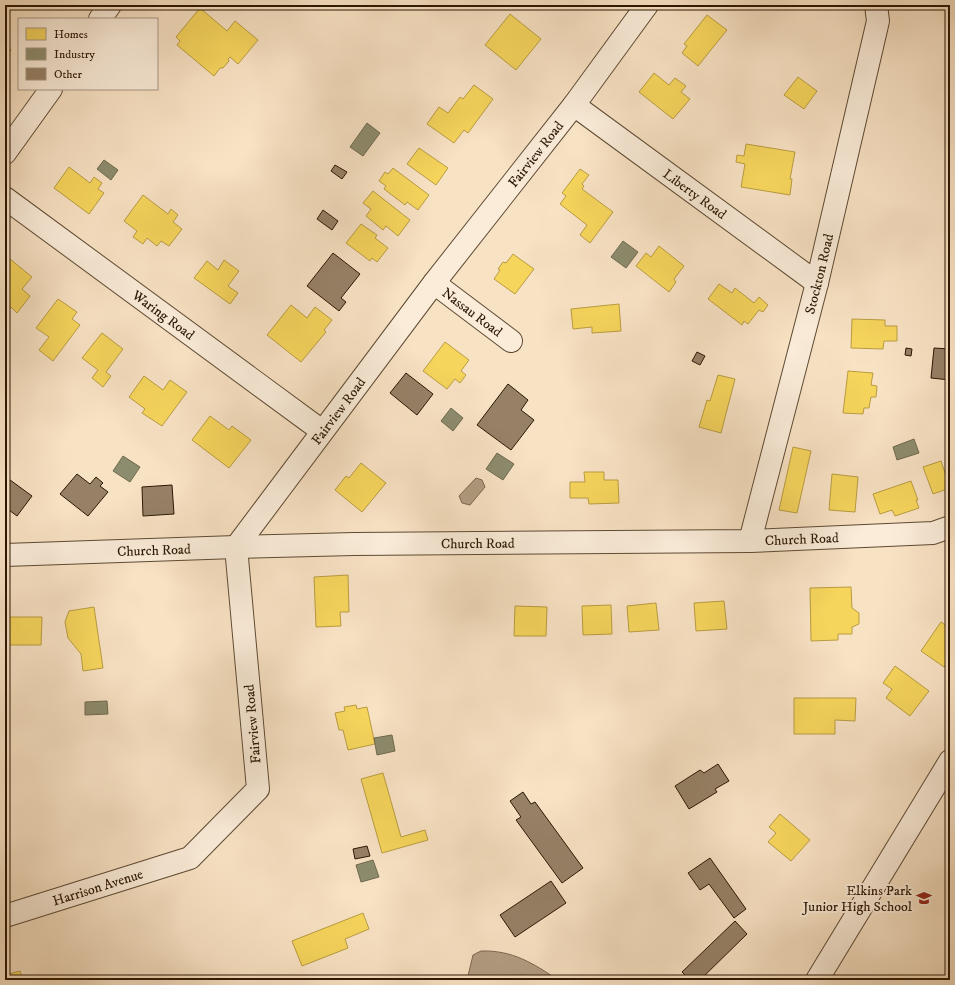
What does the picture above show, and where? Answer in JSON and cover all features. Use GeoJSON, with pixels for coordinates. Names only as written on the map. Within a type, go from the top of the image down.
{"type":"FeatureCollection","features":[{"type":"Feature","properties":{"kind":"street"},"geometry":{"type":"LineString","coordinates":[[101,18],[110,5]]}},
{"type":"Feature","properties":{"kind":"street","name":"Fairview Road"},"geometry":{"type":"LineString","coordinates":[[190,858],[258,789],[236,547],[434,283],[574,105],[647,5]]}},
{"type":"Feature","properties":{"kind":"street","name":"Stockton Road"},"geometry":{"type":"LineString","coordinates":[[750,541],[817,283],[878,21],[876,5]]}},
{"type":"Feature","properties":{"kind":"street"},"geometry":{"type":"LineString","coordinates":[[5,153],[49,90]]}},
{"type":"Feature","properties":{"kind":"street","name":"Liberty Road"},"geometry":{"type":"LineString","coordinates":[[574,105],[817,283]]}},
{"type":"Feature","properties":{"kind":"street","name":"Waring Road"},"geometry":{"type":"LineString","coordinates":[[5,198],[322,432]]}},
{"type":"Feature","properties":{"kind":"street","name":"Nassau Road"},"geometry":{"type":"LineString","coordinates":[[434,283],[511,341]]}},
{"type":"Feature","properties":{"kind":"street","name":"Church Road"},"geometry":{"type":"LineString","coordinates":[[5,556],[236,547],[362,544],[750,541],[933,533],[950,527]]}},
{"type":"Feature","properties":{"kind":"street"},"geometry":{"type":"LineString","coordinates":[[817,980],[950,761]]}},
{"type":"Feature","properties":{"kind":"street","name":"Harrison Avenue"},"geometry":{"type":"LineString","coordinates":[[5,916],[190,858]]}},
{"type":"Feature","properties":{"kind":"shaded area"},"geometry":{"type":"Polygon","coordinates":[[[476,478],[482,480],[485,487],[470,505],[462,503],[459,496],[476,478]]]}},
{"type":"Feature","properties":{"kind":"shaded area"},"geometry":{"type":"Polygon","coordinates":[[[481,951],[492,951],[512,955],[531,963],[558,980],[530,980],[521,975],[508,977],[506,980],[467,980],[473,955],[481,951]]]}},
{"type":"Feature","properties":{"kind":"building: Homes"},"geometry":{"type":"Polygon","coordinates":[[[560,5],[571,5],[567,10],[560,5]]]}},
{"type":"Feature","properties":{"kind":"building: Homes"},"geometry":{"type":"Polygon","coordinates":[[[737,5],[747,5],[744,10],[737,5]]]}},
{"type":"Feature","properties":{"kind":"building: Homes"},"geometry":{"type":"Polygon","coordinates":[[[200,8],[227,31],[235,21],[258,40],[238,64],[230,57],[228,59],[229,61],[223,68],[220,68],[214,76],[177,45],[180,41],[176,37],[200,8]]]}},
{"type":"Feature","properties":{"kind":"building: Homes"},"geometry":{"type":"Polygon","coordinates":[[[510,14],[541,39],[516,70],[485,45],[510,14]]]}},
{"type":"Feature","properties":{"kind":"building: Homes"},"geometry":{"type":"Polygon","coordinates":[[[707,15],[727,30],[698,66],[682,53],[687,46],[684,44],[707,15]]]}},
{"type":"Feature","properties":{"kind":"building: Homes"},"geometry":{"type":"Polygon","coordinates":[[[5,46],[11,50],[5,58],[5,46]]]}},
{"type":"Feature","properties":{"kind":"building: Homes"},"geometry":{"type":"Polygon","coordinates":[[[654,73],[669,85],[675,78],[686,86],[681,92],[690,99],[673,119],[639,92],[654,73]]]}},
{"type":"Feature","properties":{"kind":"building: Homes"},"geometry":{"type":"Polygon","coordinates":[[[798,77],[817,91],[804,109],[784,95],[798,77]]]}},
{"type":"Feature","properties":{"kind":"building: Homes"},"geometry":{"type":"Polygon","coordinates":[[[474,85],[493,99],[468,133],[464,130],[454,143],[427,124],[439,107],[448,113],[460,97],[463,99],[474,85]]]}},
{"type":"Feature","properties":{"kind":"building: Homes"},"geometry":{"type":"Polygon","coordinates":[[[746,144],[795,152],[790,179],[792,179],[790,195],[741,187],[745,164],[736,162],[737,155],[744,156],[746,144]]]}},
{"type":"Feature","properties":{"kind":"building: Homes"},"geometry":{"type":"Polygon","coordinates":[[[419,148],[448,168],[436,185],[407,164],[419,148]]]}},
{"type":"Feature","properties":{"kind":"building: Homes"},"geometry":{"type":"Polygon","coordinates":[[[69,167],[90,183],[94,177],[102,183],[98,189],[104,193],[89,214],[54,188],[69,167]]]}},
{"type":"Feature","properties":{"kind":"building: Homes"},"geometry":{"type":"Polygon","coordinates":[[[393,168],[429,195],[418,210],[407,202],[405,205],[384,189],[386,186],[379,181],[385,172],[388,174],[393,168]]]}},
{"type":"Feature","properties":{"kind":"building: Homes"},"geometry":{"type":"Polygon","coordinates":[[[580,169],[589,175],[582,184],[584,186],[582,189],[613,212],[590,243],[580,235],[587,225],[560,204],[566,196],[562,193],[580,169]]]}},
{"type":"Feature","properties":{"kind":"building: Homes"},"geometry":{"type":"Polygon","coordinates":[[[373,191],[410,220],[398,236],[386,226],[383,230],[366,216],[371,209],[363,203],[373,191]]]}},
{"type":"Feature","properties":{"kind":"building: Homes"},"geometry":{"type":"Polygon","coordinates":[[[143,195],[168,214],[171,209],[178,215],[173,222],[182,229],[169,246],[161,241],[157,246],[147,238],[143,244],[133,237],[137,231],[124,221],[143,195]]]}},
{"type":"Feature","properties":{"kind":"building: Homes"},"geometry":{"type":"Polygon","coordinates":[[[361,224],[377,235],[375,238],[388,248],[377,262],[372,258],[370,261],[346,243],[361,224]]]}},
{"type":"Feature","properties":{"kind":"building: Homes"},"geometry":{"type":"Polygon","coordinates":[[[659,246],[684,266],[674,279],[676,282],[669,292],[636,266],[646,253],[651,257],[659,246]]]}},
{"type":"Feature","properties":{"kind":"building: Homes"},"geometry":{"type":"Polygon","coordinates":[[[513,254],[534,269],[515,294],[494,279],[503,262],[506,263],[513,254]]]}},
{"type":"Feature","properties":{"kind":"building: Homes"},"geometry":{"type":"Polygon","coordinates":[[[10,259],[32,277],[22,289],[30,296],[17,313],[11,307],[5,315],[5,265],[10,259]]]}},
{"type":"Feature","properties":{"kind":"building: Homes"},"geometry":{"type":"Polygon","coordinates":[[[224,260],[239,271],[228,286],[238,293],[230,304],[194,278],[207,261],[218,270],[224,260]]]}},
{"type":"Feature","properties":{"kind":"building: Homes"},"geometry":{"type":"Polygon","coordinates":[[[719,284],[732,293],[735,288],[754,303],[759,297],[768,305],[763,312],[759,310],[748,324],[744,321],[742,325],[708,299],[719,284]]]}},
{"type":"Feature","properties":{"kind":"building: Homes"},"geometry":{"type":"Polygon","coordinates":[[[58,299],[77,312],[72,319],[80,325],[53,361],[39,350],[49,337],[36,328],[58,299]]]}},
{"type":"Feature","properties":{"kind":"building: Homes"},"geometry":{"type":"Polygon","coordinates":[[[619,304],[621,331],[592,333],[592,327],[573,329],[571,309],[619,304]]]}},
{"type":"Feature","properties":{"kind":"building: Homes"},"geometry":{"type":"Polygon","coordinates":[[[291,305],[307,318],[315,307],[332,320],[324,330],[326,332],[301,362],[267,335],[291,305]]]}},
{"type":"Feature","properties":{"kind":"building: Homes"},"geometry":{"type":"Polygon","coordinates":[[[852,319],[885,320],[885,326],[897,326],[897,341],[884,341],[883,349],[851,348],[852,319]]]}},
{"type":"Feature","properties":{"kind":"building: Homes"},"geometry":{"type":"Polygon","coordinates":[[[102,333],[123,349],[106,372],[111,376],[103,387],[92,378],[98,370],[82,358],[102,333]]]}},
{"type":"Feature","properties":{"kind":"building: Homes"},"geometry":{"type":"Polygon","coordinates":[[[445,342],[469,360],[461,371],[466,375],[460,383],[455,379],[447,389],[423,371],[445,342]]]}},
{"type":"Feature","properties":{"kind":"building: Homes"},"geometry":{"type":"Polygon","coordinates":[[[848,371],[873,373],[871,385],[877,386],[876,397],[871,397],[869,408],[864,408],[863,414],[843,413],[848,371]]]}},
{"type":"Feature","properties":{"kind":"building: Homes"},"geometry":{"type":"Polygon","coordinates":[[[718,375],[735,379],[721,433],[699,427],[707,400],[710,401],[718,375]]]}},
{"type":"Feature","properties":{"kind":"building: Homes"},"geometry":{"type":"Polygon","coordinates":[[[144,376],[163,390],[170,380],[187,392],[162,426],[142,413],[145,409],[129,397],[144,376]]]}},
{"type":"Feature","properties":{"kind":"building: Homes"},"geometry":{"type":"Polygon","coordinates":[[[210,416],[229,430],[232,426],[251,440],[229,468],[192,440],[210,416]]]}},
{"type":"Feature","properties":{"kind":"building: Homes"},"geometry":{"type":"Polygon","coordinates":[[[793,447],[811,451],[797,513],[779,510],[793,447]]]}},
{"type":"Feature","properties":{"kind":"building: Homes"},"geometry":{"type":"Polygon","coordinates":[[[941,461],[950,488],[933,494],[923,467],[941,461]]]}},
{"type":"Feature","properties":{"kind":"building: Homes"},"geometry":{"type":"Polygon","coordinates":[[[361,463],[386,483],[362,512],[335,490],[346,476],[349,478],[361,463]]]}},
{"type":"Feature","properties":{"kind":"building: Homes"},"geometry":{"type":"Polygon","coordinates":[[[584,472],[604,472],[604,480],[618,480],[619,503],[589,504],[588,498],[570,498],[570,482],[585,482],[584,472]]]}},
{"type":"Feature","properties":{"kind":"building: Homes"},"geometry":{"type":"Polygon","coordinates":[[[832,474],[858,477],[855,512],[829,510],[832,474]]]}},
{"type":"Feature","properties":{"kind":"building: Homes"},"geometry":{"type":"Polygon","coordinates":[[[911,481],[918,500],[916,500],[919,508],[895,516],[892,510],[880,514],[873,494],[911,481]]]}},
{"type":"Feature","properties":{"kind":"building: Homes"},"geometry":{"type":"Polygon","coordinates":[[[348,575],[349,612],[340,612],[341,626],[316,627],[314,577],[348,575]]]}},
{"type":"Feature","properties":{"kind":"building: Homes"},"geometry":{"type":"Polygon","coordinates":[[[851,587],[852,608],[859,613],[859,624],[852,627],[852,634],[838,634],[838,640],[811,641],[810,588],[851,587]]]}},
{"type":"Feature","properties":{"kind":"building: Homes"},"geometry":{"type":"Polygon","coordinates":[[[724,601],[727,629],[696,631],[694,603],[724,601]]]}},
{"type":"Feature","properties":{"kind":"building: Homes"},"geometry":{"type":"Polygon","coordinates":[[[656,603],[659,630],[629,632],[627,606],[656,603]]]}},
{"type":"Feature","properties":{"kind":"building: Homes"},"geometry":{"type":"Polygon","coordinates":[[[611,605],[612,634],[583,635],[582,606],[611,605]]]}},
{"type":"Feature","properties":{"kind":"building: Homes"},"geometry":{"type":"Polygon","coordinates":[[[515,606],[547,607],[546,636],[514,636],[515,606]]]}},
{"type":"Feature","properties":{"kind":"building: Homes"},"geometry":{"type":"Polygon","coordinates":[[[94,607],[103,668],[83,671],[81,654],[68,638],[65,622],[69,611],[94,607]]]}},
{"type":"Feature","properties":{"kind":"building: Homes"},"geometry":{"type":"Polygon","coordinates":[[[5,617],[42,617],[41,645],[5,645],[5,617]]]}},
{"type":"Feature","properties":{"kind":"building: Homes"},"geometry":{"type":"Polygon","coordinates":[[[941,622],[950,628],[950,659],[944,667],[921,651],[941,622]]]}},
{"type":"Feature","properties":{"kind":"building: Homes"},"geometry":{"type":"Polygon","coordinates":[[[895,666],[929,691],[910,716],[886,698],[892,689],[883,683],[895,666]]]}},
{"type":"Feature","properties":{"kind":"building: Homes"},"geometry":{"type":"Polygon","coordinates":[[[794,698],[856,698],[855,721],[835,720],[835,734],[794,734],[794,698]]]}},
{"type":"Feature","properties":{"kind":"building: Homes"},"geometry":{"type":"Polygon","coordinates":[[[356,705],[357,709],[367,707],[375,744],[348,750],[343,730],[339,730],[335,713],[345,711],[344,707],[356,705]]]}},
{"type":"Feature","properties":{"kind":"building: Homes"},"geometry":{"type":"Polygon","coordinates":[[[383,773],[401,837],[425,830],[428,840],[382,853],[361,779],[383,773]]]}},
{"type":"Feature","properties":{"kind":"building: Homes"},"geometry":{"type":"Polygon","coordinates":[[[780,814],[810,840],[791,861],[768,842],[776,833],[769,827],[780,814]]]}},
{"type":"Feature","properties":{"kind":"building: Homes"},"geometry":{"type":"Polygon","coordinates":[[[363,913],[369,929],[345,939],[348,948],[302,966],[292,941],[363,913]]]}},
{"type":"Feature","properties":{"kind":"building: Homes"},"geometry":{"type":"Polygon","coordinates":[[[20,971],[23,980],[5,980],[5,975],[20,971]]]}},
{"type":"Feature","properties":{"kind":"building: Industry"},"geometry":{"type":"Polygon","coordinates":[[[367,123],[380,133],[363,156],[350,147],[367,123]]]}},
{"type":"Feature","properties":{"kind":"building: Industry"},"geometry":{"type":"Polygon","coordinates":[[[104,160],[118,170],[111,180],[97,169],[104,160]]]}},
{"type":"Feature","properties":{"kind":"building: Industry"},"geometry":{"type":"Polygon","coordinates":[[[623,241],[638,252],[626,268],[611,257],[623,241]]]}},
{"type":"Feature","properties":{"kind":"building: Industry"},"geometry":{"type":"Polygon","coordinates":[[[451,408],[463,418],[453,431],[441,421],[451,408]]]}},
{"type":"Feature","properties":{"kind":"building: Industry"},"geometry":{"type":"Polygon","coordinates":[[[914,439],[919,453],[897,460],[893,447],[914,439]]]}},
{"type":"Feature","properties":{"kind":"building: Industry"},"geometry":{"type":"Polygon","coordinates":[[[497,453],[514,464],[503,480],[486,469],[497,453]]]}},
{"type":"Feature","properties":{"kind":"building: Industry"},"geometry":{"type":"Polygon","coordinates":[[[123,456],[140,467],[130,482],[113,471],[123,456]]]}},
{"type":"Feature","properties":{"kind":"building: Industry"},"geometry":{"type":"Polygon","coordinates":[[[107,701],[108,714],[85,715],[85,702],[107,701]]]}},
{"type":"Feature","properties":{"kind":"building: Industry"},"geometry":{"type":"Polygon","coordinates":[[[392,735],[395,751],[377,755],[374,738],[392,735]]]}},
{"type":"Feature","properties":{"kind":"building: Industry"},"geometry":{"type":"Polygon","coordinates":[[[373,860],[379,877],[361,882],[356,865],[373,860]]]}},
{"type":"Feature","properties":{"kind":"building: Other"},"geometry":{"type":"Polygon","coordinates":[[[335,165],[347,172],[342,179],[331,171],[335,165]]]}},
{"type":"Feature","properties":{"kind":"building: Other"},"geometry":{"type":"Polygon","coordinates":[[[323,210],[338,221],[332,230],[317,219],[323,210]]]}},
{"type":"Feature","properties":{"kind":"building: Other"},"geometry":{"type":"Polygon","coordinates":[[[333,253],[360,274],[341,298],[346,302],[339,311],[307,286],[333,253]]]}},
{"type":"Feature","properties":{"kind":"building: Other"},"geometry":{"type":"Polygon","coordinates":[[[906,348],[912,349],[911,356],[905,355],[906,348]]]}},
{"type":"Feature","properties":{"kind":"building: Other"},"geometry":{"type":"Polygon","coordinates":[[[934,348],[950,349],[950,380],[931,378],[934,348]]]}},
{"type":"Feature","properties":{"kind":"building: Other"},"geometry":{"type":"Polygon","coordinates":[[[697,352],[705,356],[700,365],[692,361],[697,352]]]}},
{"type":"Feature","properties":{"kind":"building: Other"},"geometry":{"type":"Polygon","coordinates":[[[406,373],[433,394],[417,415],[390,393],[406,373]]]}},
{"type":"Feature","properties":{"kind":"building: Other"},"geometry":{"type":"Polygon","coordinates":[[[508,384],[528,400],[521,410],[534,420],[511,450],[477,425],[508,384]]]}},
{"type":"Feature","properties":{"kind":"building: Other"},"geometry":{"type":"Polygon","coordinates":[[[77,474],[90,484],[96,477],[103,483],[100,486],[108,492],[88,516],[60,494],[77,474]]]}},
{"type":"Feature","properties":{"kind":"building: Other"},"geometry":{"type":"Polygon","coordinates":[[[6,477],[32,496],[17,516],[5,507],[6,477]]]}},
{"type":"Feature","properties":{"kind":"building: Other"},"geometry":{"type":"Polygon","coordinates":[[[172,485],[174,514],[143,516],[142,487],[172,485]]]}},
{"type":"Feature","properties":{"kind":"building: Other"},"geometry":{"type":"Polygon","coordinates":[[[718,764],[729,781],[715,789],[717,792],[689,809],[675,786],[700,770],[704,773],[718,764]]]}},
{"type":"Feature","properties":{"kind":"building: Other"},"geometry":{"type":"Polygon","coordinates":[[[523,792],[531,804],[535,802],[583,868],[562,883],[516,820],[521,817],[510,801],[523,792]]]}},
{"type":"Feature","properties":{"kind":"building: Other"},"geometry":{"type":"Polygon","coordinates":[[[367,846],[370,856],[355,859],[353,849],[367,846]]]}},
{"type":"Feature","properties":{"kind":"building: Other"},"geometry":{"type":"Polygon","coordinates":[[[710,858],[746,909],[734,918],[709,884],[700,890],[688,873],[710,858]]]}},
{"type":"Feature","properties":{"kind":"building: Other"},"geometry":{"type":"Polygon","coordinates":[[[551,881],[566,903],[515,937],[500,915],[551,881]]]}},
{"type":"Feature","properties":{"kind":"building: Other"},"geometry":{"type":"Polygon","coordinates":[[[735,921],[747,934],[700,980],[690,980],[682,972],[735,921]]]}},
{"type":"Feature","properties":{"kind":"place","name":"Elkins Park Junior High School"},"geometry":{"type":"Point","coordinates":[924,898]}}]}
